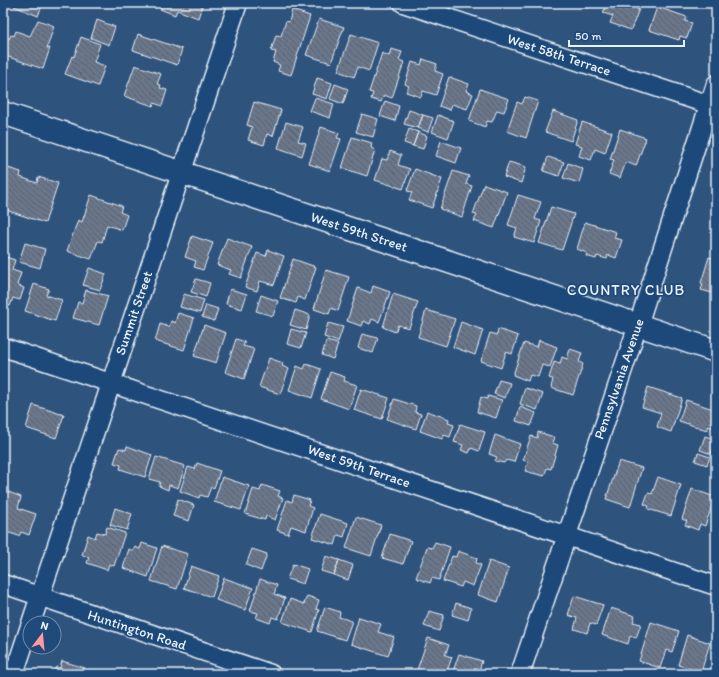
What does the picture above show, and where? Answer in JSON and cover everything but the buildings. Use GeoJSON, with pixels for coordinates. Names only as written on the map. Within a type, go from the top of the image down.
{"type":"FeatureCollection","features":[{"type":"Feature","properties":{"kind":"street","name":"Summit Street"},"geometry":{"type":"LineString","coordinates":[[33,615],[238,3]]}},
{"type":"Feature","properties":{"kind":"street","name":"West 58th Terrace"},"geometry":{"type":"LineString","coordinates":[[403,3],[712,106]]}},
{"type":"Feature","properties":{"kind":"street","name":"Pennsylvania Avenue"},"geometry":{"type":"LineString","coordinates":[[520,674],[712,106],[716,84]]}},
{"type":"Feature","properties":{"kind":"street","name":"West 59th Street"},"geometry":{"type":"LineString","coordinates":[[3,113],[716,351]]}},
{"type":"Feature","properties":{"kind":"street","name":"West 59th Terrace"},"geometry":{"type":"LineString","coordinates":[[3,347],[716,586]]}},
{"type":"Feature","properties":{"kind":"street","name":"Huntington Road"},"geometry":{"type":"LineString","coordinates":[[3,584],[272,674]]}},
{"type":"Feature","properties":{"kind":"street","name":"Summit Street"},"geometry":{"type":"LineString","coordinates":[[14,674],[22,649]]}},
{"type":"Feature","properties":{"kind":"district","name":"COUNTRY CLUB"},"geometry":{"type":"Point","coordinates":[626,290]}}]}
